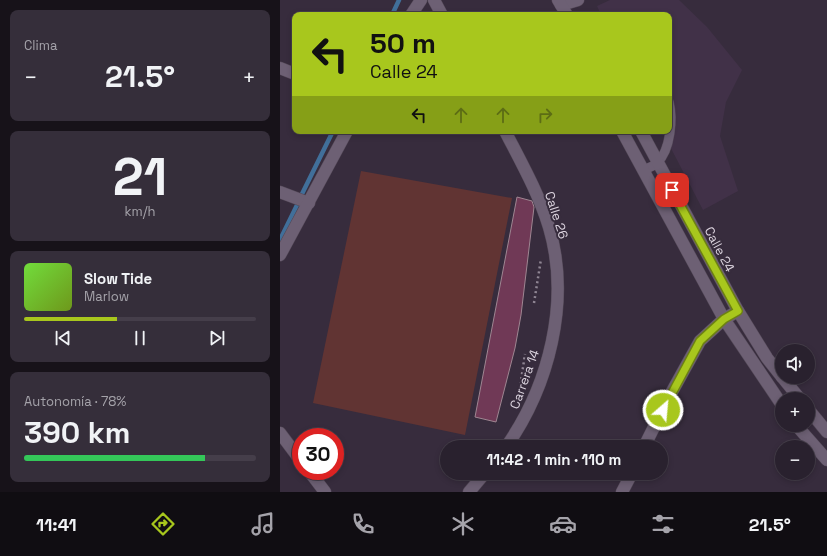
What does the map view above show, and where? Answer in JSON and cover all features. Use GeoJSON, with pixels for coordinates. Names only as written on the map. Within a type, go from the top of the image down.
{"type":"FeatureCollection","features":[{"type":"Feature","properties":{"kind":"street"},"geometry":{"type":"LineString","coordinates":[[434,0],[440,12]]}},
{"type":"Feature","properties":{"kind":"street"},"geometry":{"type":"LineString","coordinates":[[562,7],[578,0]]}},
{"type":"Feature","properties":{"kind":"street"},"geometry":{"type":"LineString","coordinates":[[412,12],[415,1]]}},
{"type":"Feature","properties":{"kind":"street"},"geometry":{"type":"LineString","coordinates":[[280,68],[292,73]]}},
{"type":"Feature","properties":{"kind":"street"},"geometry":{"type":"LineString","coordinates":[[280,255],[345,134]]}},
{"type":"Feature","properties":{"kind":"street","name":"Calle 26"},"geometry":{"type":"LineString","coordinates":[[506,134],[534,190],[549,228],[555,255],[557,286],[556,315]]}},
{"type":"Feature","properties":{"kind":"street"},"geometry":{"type":"LineString","coordinates":[[624,134],[724,319],[775,395]]}},
{"type":"Feature","properties":{"kind":"street","name":"Calle 24"},"geometry":{"type":"LineString","coordinates":[[643,134],[738,311],[767,358],[775,368]]}},
{"type":"Feature","properties":{"kind":"street"},"geometry":{"type":"LineString","coordinates":[[280,192],[308,203]]}},
{"type":"Feature","properties":{"kind":"street"},"geometry":{"type":"LineString","coordinates":[[648,440],[700,341],[724,319],[738,311]]}},
{"type":"Feature","properties":{"kind":"street","name":"Carrera 14"},"geometry":{"type":"LineString","coordinates":[[511,440],[519,429],[533,402],[544,370],[556,315]]}},
{"type":"Feature","properties":{"kind":"street","name":"Calle 24"},"geometry":{"type":"LineString","coordinates":[[788,384],[794,392]]}},
{"type":"Feature","properties":{"kind":"street"},"geometry":{"type":"LineString","coordinates":[[815,417],[827,432]]}},
{"type":"Feature","properties":{"kind":"street"},"geometry":{"type":"LineString","coordinates":[[802,432],[827,460]]}},
{"type":"Feature","properties":{"kind":"street"},"geometry":{"type":"LineString","coordinates":[[280,433],[292,449]]}},
{"type":"Feature","properties":{"kind":"street"},"geometry":{"type":"LineString","coordinates":[[316,480],[325,492]]}},
{"type":"Feature","properties":{"kind":"street"},"geometry":{"type":"LineString","coordinates":[[469,492],[479,480]]}},
{"type":"Feature","properties":{"kind":"street"},"geometry":{"type":"LineString","coordinates":[[622,492],[628,480]]}},
{"type":"Feature","properties":{"kind":"lane"},"geometry":{"type":"LineString","coordinates":[[643,170],[658,162],[667,146],[670,134]]}},
{"type":"Feature","properties":{"kind":"path"},"geometry":{"type":"LineString","coordinates":[[534,303],[541,256]]}},
{"type":"Feature","properties":{"kind":"path"},"geometry":{"type":"LineString","coordinates":[[518,397],[525,354]]}},
{"type":"Feature","properties":{"kind":"shaded area"},"geometry":{"type":"Polygon","coordinates":[[[610,0],[679,0],[707,27],[742,70],[726,102],[720,136],[738,191],[703,210],[664,134],[672,134],[672,12],[600,12],[597,6],[610,0]]]}},
{"type":"Feature","properties":{"kind":"shaded area"},"geometry":{"type":"Polygon","coordinates":[[[361,171],[512,198],[465,435],[313,403],[361,171]]]}},
{"type":"Feature","properties":{"kind":"building"},"geometry":{"type":"Polygon","coordinates":[[[517,197],[532,201],[534,207],[521,315],[515,348],[496,422],[475,417],[517,197]]]}},
{"type":"Feature","properties":{"kind":"waterway"},"geometry":{"type":"LineString","coordinates":[[393,12],[399,0]]}},
{"type":"Feature","properties":{"kind":"waterway"},"geometry":{"type":"LineString","coordinates":[[301,196],[332,134]]}},
{"type":"Feature","properties":{"kind":"waterway"},"geometry":{"type":"LineString","coordinates":[[280,240],[298,203]]}},
{"type":"Feature","properties":{"kind":"route"},"geometry":{"type":"LineString","coordinates":[[663,410],[700,341],[724,319],[738,311],[672,190]]}}]}
